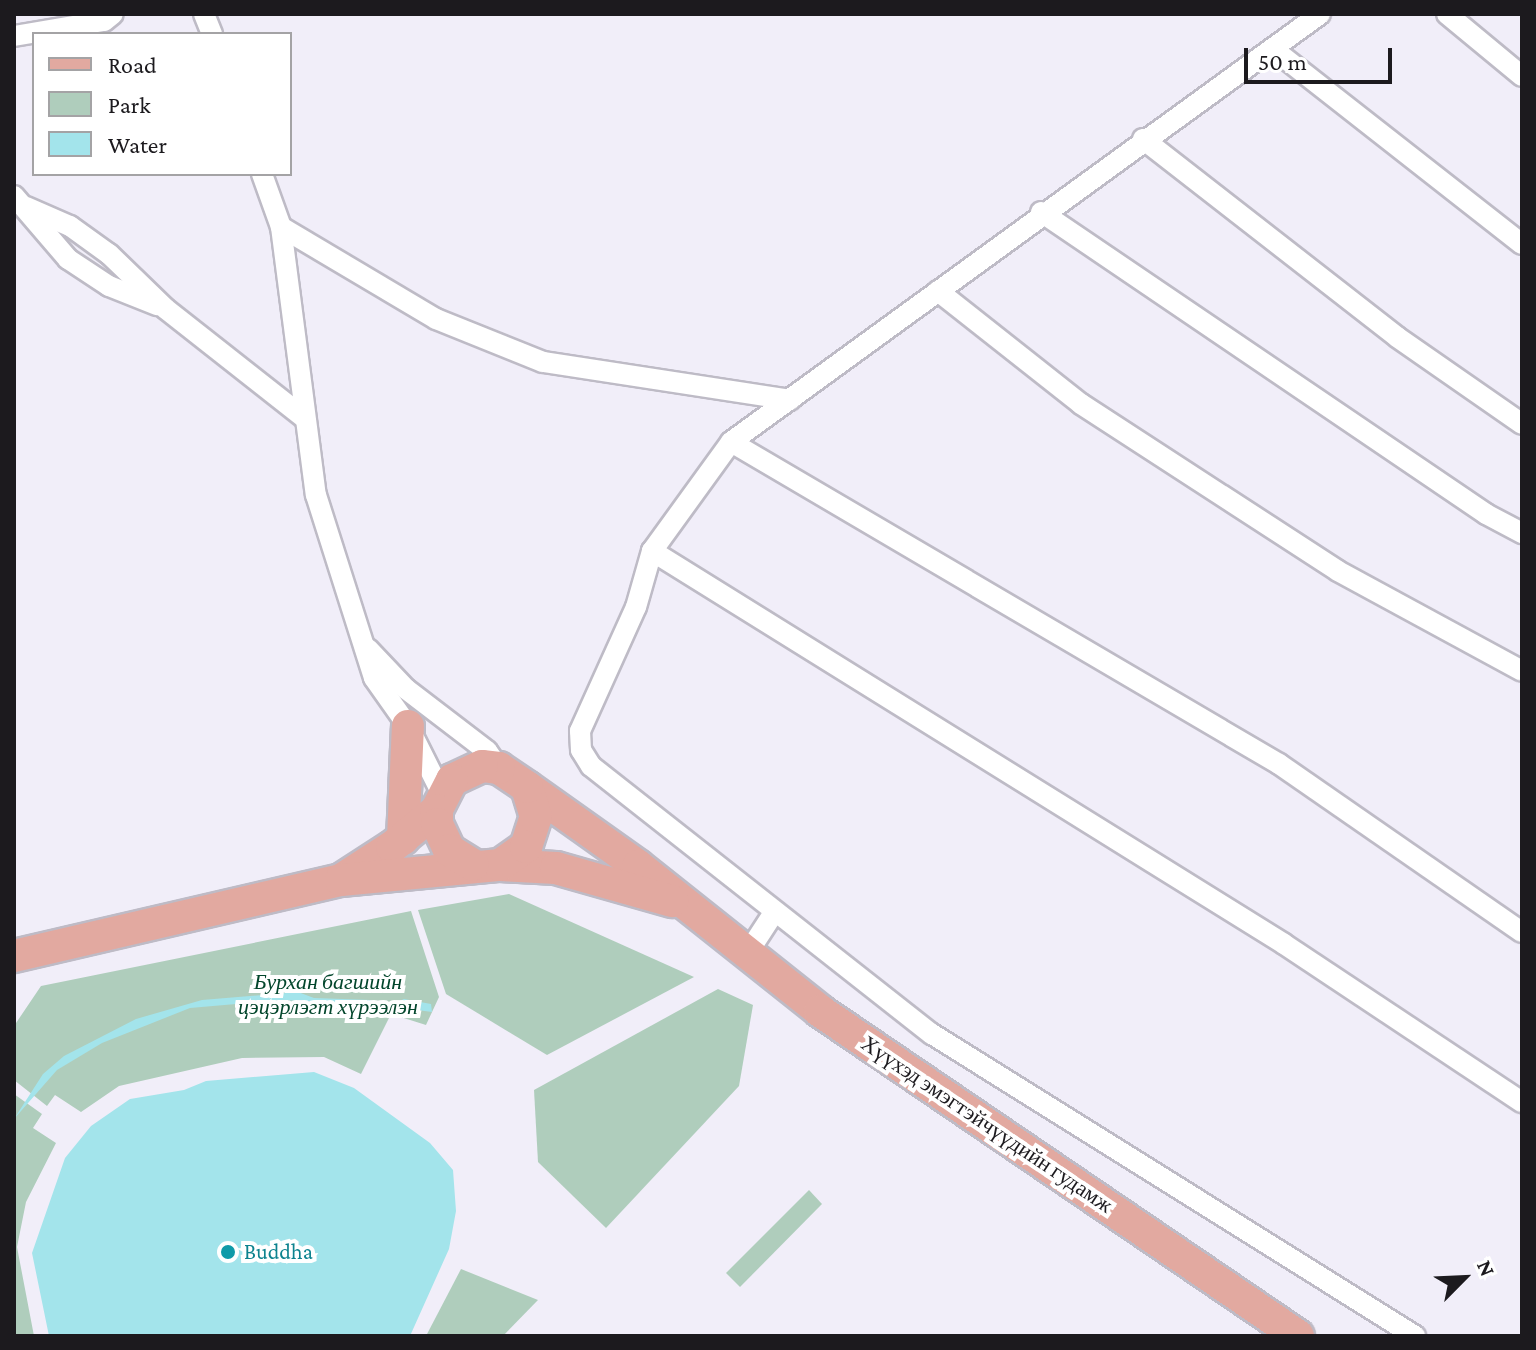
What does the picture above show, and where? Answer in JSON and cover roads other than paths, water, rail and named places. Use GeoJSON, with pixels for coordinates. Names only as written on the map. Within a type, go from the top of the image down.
{"type":"FeatureCollection","features":[{"type":"Feature","properties":{"kind":"main road"},"geometry":{"type":"LineString","coordinates":[[403,839],[408,726]]}},
{"type":"Feature","properties":{"kind":"main road","name":"Хүүхэд эмэгтэйчүүдийн гудамж"},"geometry":{"type":"LineString","coordinates":[[341,880],[403,839],[466,770],[499,768],[683,904],[820,1011],[1298,1336]]}},
{"type":"Feature","properties":{"kind":"main road"},"geometry":{"type":"LineString","coordinates":[[439,802],[437,824],[449,850],[486,865],[526,847],[536,817],[527,787]]}},
{"type":"Feature","properties":{"kind":"main road","name":"Хүүхэд эмэгтэйчүүдийн гудамж"},"geometry":{"type":"LineString","coordinates":[[14,956],[341,880],[486,865],[556,868],[683,904]]}},
{"type":"Feature","properties":{"kind":"street"},"geometry":{"type":"LineString","coordinates":[[33,14],[52,30]]}},
{"type":"Feature","properties":{"kind":"street"},"geometry":{"type":"LineString","coordinates":[[39,32],[104,21],[113,14]]}},
{"type":"Feature","properties":{"kind":"street"},"geometry":{"type":"LineString","coordinates":[[1320,14],[1041,212],[731,442],[652,551],[636,607],[580,731],[581,750],[591,766],[932,1034],[1415,1336]]}},
{"type":"Feature","properties":{"kind":"street"},"geometry":{"type":"LineString","coordinates":[[1447,14],[1522,76]]}},
{"type":"Feature","properties":{"kind":"street"},"geometry":{"type":"LineString","coordinates":[[1273,49],[1522,244]]}},
{"type":"Feature","properties":{"kind":"street"},"geometry":{"type":"LineString","coordinates":[[1143,139],[1397,337],[1522,424]]}},
{"type":"Feature","properties":{"kind":"street"},"geometry":{"type":"LineString","coordinates":[[263,176],[281,227],[303,417],[316,495],[374,678],[408,726],[439,802]]}},
{"type":"Feature","properties":{"kind":"street"},"geometry":{"type":"LineString","coordinates":[[20,201],[70,226],[96,244],[166,309],[303,417]]}},
{"type":"Feature","properties":{"kind":"street"},"geometry":{"type":"LineString","coordinates":[[20,201],[68,259],[109,286],[166,309]]}},
{"type":"Feature","properties":{"kind":"street"},"geometry":{"type":"LineString","coordinates":[[1041,212],[1486,514],[1522,533]]}},
{"type":"Feature","properties":{"kind":"street"},"geometry":{"type":"LineString","coordinates":[[281,227],[436,319],[543,362],[790,400]]}},
{"type":"Feature","properties":{"kind":"street"},"geometry":{"type":"LineString","coordinates":[[938,291],[1081,404],[1338,571],[1522,671]]}},
{"type":"Feature","properties":{"kind":"street"},"geometry":{"type":"LineString","coordinates":[[731,442],[1279,764],[1522,932]]}},
{"type":"Feature","properties":{"kind":"street"},"geometry":{"type":"LineString","coordinates":[[652,551],[1284,944],[1522,1102]]}},
{"type":"Feature","properties":{"kind":"street"},"geometry":{"type":"LineString","coordinates":[[358,632],[385,668],[487,751],[499,768]]}},
{"type":"Feature","properties":{"kind":"street"},"geometry":{"type":"LineString","coordinates":[[747,954],[775,911]]}},
{"type":"Feature","properties":{"kind":"water"},"geometry":{"type":"Polygon","coordinates":[[[298,992],[314,998],[370,1000],[388,1007],[404,999],[431,1004],[432,1012],[410,1009],[384,1015],[362,1004],[283,1000],[190,1008],[102,1043],[57,1070],[14,1119],[43,1074],[64,1056],[136,1019],[202,1000],[298,992]]]}},
{"type":"Feature","properties":{"kind":"water"},"geometry":{"type":"Polygon","coordinates":[[[314,1072],[354,1088],[430,1143],[453,1170],[456,1211],[449,1249],[410,1336],[49,1336],[32,1253],[65,1158],[91,1126],[130,1099],[184,1090],[206,1081],[314,1072]]]}},
{"type":"Feature","properties":{"kind":"place","name":"Buddha"},"geometry":{"type":"Point","coordinates":[228,1252]}},
{"type":"Feature","properties":{"kind":"park label","name":"Бурхан багшийн цэцэрлэгт хүрээлэн"},"geometry":{"type":"Point","coordinates":[328,994]}}]}
